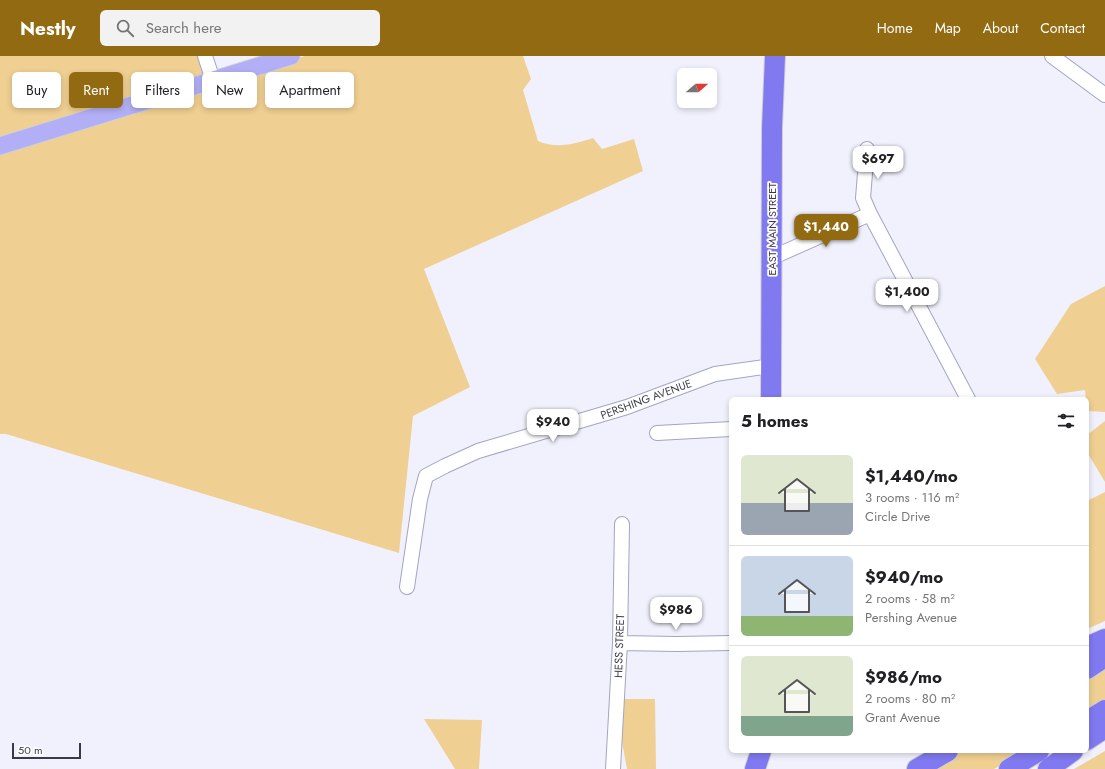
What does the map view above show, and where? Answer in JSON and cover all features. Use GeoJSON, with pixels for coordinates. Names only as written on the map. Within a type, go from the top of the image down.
{"type":"FeatureCollection","features":[{"type":"Feature","properties":{"kind":"highway","name":"EAST MAIN STREET"},"geometry":{"type":"LineString","coordinates":[[771,397],[772,121],[774,57]]}},
{"type":"Feature","properties":{"kind":"highway"},"geometry":{"type":"LineString","coordinates":[[1089,646],[1105,639]]}},
{"type":"Feature","properties":{"kind":"highway"},"geometry":{"type":"LineString","coordinates":[[1089,668],[1105,657]]}},
{"type":"Feature","properties":{"kind":"highway"},"geometry":{"type":"LineString","coordinates":[[1089,720],[1105,710]]}},
{"type":"Feature","properties":{"kind":"highway"},"geometry":{"type":"LineString","coordinates":[[1089,739],[1105,728]]}},
{"type":"Feature","properties":{"kind":"highway"},"geometry":{"type":"LineString","coordinates":[[755,769],[760,753]]}},
{"type":"Feature","properties":{"kind":"highway"},"geometry":{"type":"LineString","coordinates":[[769,753],[769,769]]}},
{"type":"Feature","properties":{"kind":"highway"},"geometry":{"type":"LineString","coordinates":[[916,769],[944,753]]}},
{"type":"Feature","properties":{"kind":"highway"},"geometry":{"type":"LineString","coordinates":[[1009,769],[1036,753]]}},
{"type":"Feature","properties":{"kind":"highway"},"geometry":{"type":"LineString","coordinates":[[1048,769],[1070,753]]}},
{"type":"Feature","properties":{"kind":"main road"},"geometry":{"type":"LineString","coordinates":[[239,72],[291,56]]}},
{"type":"Feature","properties":{"kind":"main road"},"geometry":{"type":"LineString","coordinates":[[0,146],[202,83]]}},
{"type":"Feature","properties":{"kind":"street"},"geometry":{"type":"LineString","coordinates":[[206,56],[211,72]]}},
{"type":"Feature","properties":{"kind":"street"},"geometry":{"type":"LineString","coordinates":[[1052,56],[1105,95]]}},
{"type":"Feature","properties":{"kind":"street"},"geometry":{"type":"LineString","coordinates":[[867,150],[863,198],[870,214],[967,397]]}},
{"type":"Feature","properties":{"kind":"street"},"geometry":{"type":"LineString","coordinates":[[771,258],[870,214]]}},
{"type":"Feature","properties":{"kind":"street","name":"PERSHING AVENUE"},"geometry":{"type":"LineString","coordinates":[[407,587],[420,499],[426,476],[478,451],[627,407],[715,374],[771,366]]}},
{"type":"Feature","properties":{"kind":"street"},"geometry":{"type":"LineString","coordinates":[[657,433],[729,429]]}},
{"type":"Feature","properties":{"kind":"street","name":"HESS STREET"},"geometry":{"type":"LineString","coordinates":[[613,769],[620,643],[622,524]]}},
{"type":"Feature","properties":{"kind":"street"},"geometry":{"type":"LineString","coordinates":[[620,643],[729,643]]}},
{"type":"Feature","properties":{"kind":"shaded area"},"geometry":{"type":"Polygon","coordinates":[[[0,56],[206,56],[211,72],[202,72],[202,108],[257,108],[257,72],[252,72],[305,56],[523,56],[531,79],[523,90],[538,141],[552,145],[566,145],[593,138],[602,149],[634,139],[643,171],[424,269],[470,387],[413,416],[399,553],[6,434],[0,434],[0,56]]]}},
{"type":"Feature","properties":{"kind":"shaded area"},"geometry":{"type":"Polygon","coordinates":[[[1105,286],[1105,412],[1089,411],[1089,397],[1086,397],[1085,390],[1057,394],[1035,359],[1071,304],[1105,286]]]}},
{"type":"Feature","properties":{"kind":"shaded area"},"geometry":{"type":"Polygon","coordinates":[[[1105,421],[1105,482],[1089,455],[1089,433],[1105,421]]]}},
{"type":"Feature","properties":{"kind":"shaded area"},"geometry":{"type":"Polygon","coordinates":[[[1105,492],[1105,621],[1089,628],[1089,500],[1105,492]]]}},
{"type":"Feature","properties":{"kind":"shaded area"},"geometry":{"type":"Polygon","coordinates":[[[1105,666],[1105,702],[1089,712],[1089,677],[1105,666]]]}},
{"type":"Feature","properties":{"kind":"shaded area"},"geometry":{"type":"Polygon","coordinates":[[[614,699],[655,699],[656,769],[627,769],[614,699]]]}},
{"type":"Feature","properties":{"kind":"shaded area"},"geometry":{"type":"Polygon","coordinates":[[[424,719],[482,720],[479,769],[455,769],[424,719]]]}},
{"type":"Feature","properties":{"kind":"shaded area"},"geometry":{"type":"Polygon","coordinates":[[[1105,751],[1105,769],[1074,769],[1105,751]]]}},
{"type":"Feature","properties":{"kind":"shaded area"},"geometry":{"type":"Polygon","coordinates":[[[960,753],[1022,753],[994,769],[932,769],[960,753]]]}}]}
